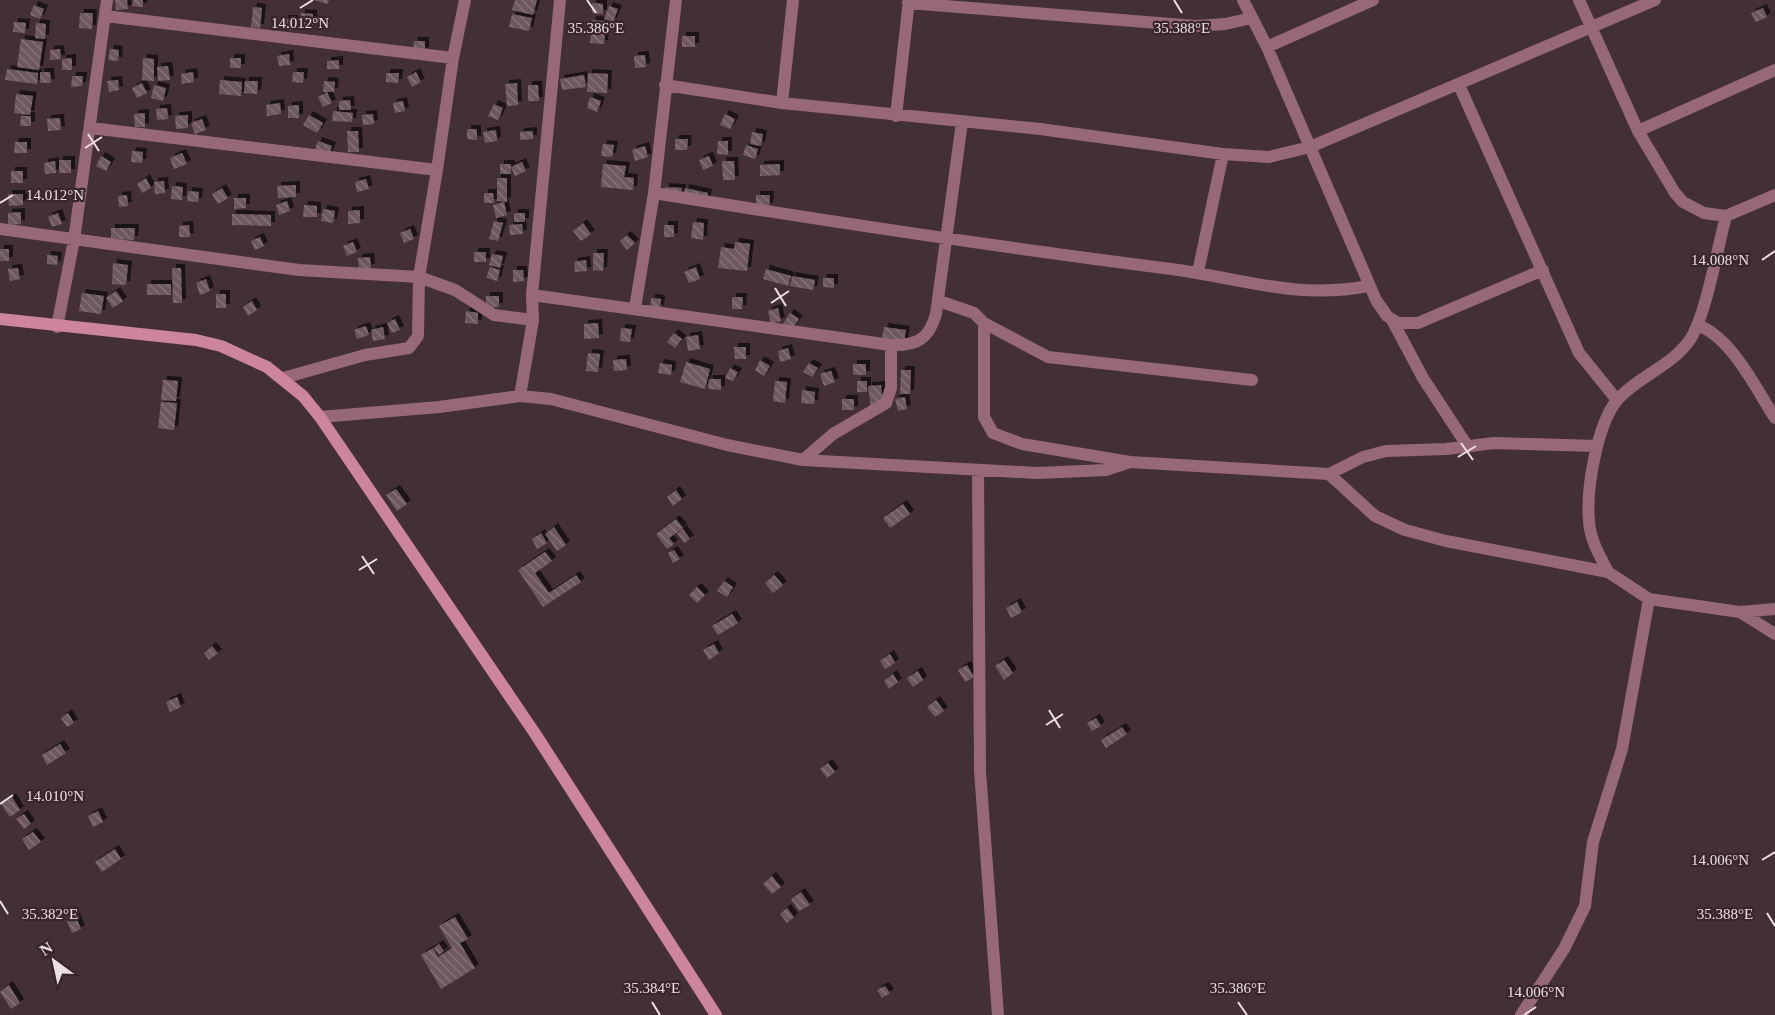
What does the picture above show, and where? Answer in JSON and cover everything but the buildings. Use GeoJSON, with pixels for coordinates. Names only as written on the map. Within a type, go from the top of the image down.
{"type":"FeatureCollection","features":[{"type":"Feature","properties":{"kind":"main road"},"geometry":{"type":"LineString","coordinates":[[0,319],[57,327],[196,340],[221,346],[267,367],[303,396],[320,417],[536,735],[716,1015]]}},
{"type":"Feature","properties":{"kind":"street"},"geometry":{"type":"LineString","coordinates":[[57,327],[74,240],[107,0]]}},
{"type":"Feature","properties":{"kind":"street"},"geometry":{"type":"LineString","coordinates":[[283,378],[365,355],[409,348],[418,336],[419,277],[453,58],[465,0]]}},
{"type":"Feature","properties":{"kind":"street"},"geometry":{"type":"LineString","coordinates":[[520,396],[533,320],[532,295],[560,0]]}},
{"type":"Feature","properties":{"kind":"street"},"geometry":{"type":"LineString","coordinates":[[635,308],[654,194],[676,0]]}},
{"type":"Feature","properties":{"kind":"street"},"geometry":{"type":"LineString","coordinates":[[782,103],[793,0]]}},
{"type":"Feature","properties":{"kind":"street"},"geometry":{"type":"LineString","coordinates":[[1243,0],[1267,48],[1368,286],[1392,320],[1423,378],[1468,447]]}},
{"type":"Feature","properties":{"kind":"street"},"geometry":{"type":"LineString","coordinates":[[1267,48],[1373,0]]}},
{"type":"Feature","properties":{"kind":"street"},"geometry":{"type":"LineString","coordinates":[[1579,0],[1638,131],[1675,193],[1683,202],[1704,213],[1726,216],[1775,195]]}},
{"type":"Feature","properties":{"kind":"street"},"geometry":{"type":"LineString","coordinates":[[666,85],[782,103],[1113,137],[1223,154],[1269,157],[1310,147],[1655,0]]}},
{"type":"Feature","properties":{"kind":"street"},"geometry":{"type":"LineString","coordinates":[[896,116],[909,1],[1196,26],[1225,24],[1252,18]]}},
{"type":"Feature","properties":{"kind":"street"},"geometry":{"type":"LineString","coordinates":[[105,16],[453,58]]}},
{"type":"Feature","properties":{"kind":"street"},"geometry":{"type":"LineString","coordinates":[[1638,131],[1775,70]]}},
{"type":"Feature","properties":{"kind":"street"},"geometry":{"type":"LineString","coordinates":[[1459,85],[1579,353],[1617,400]]}},
{"type":"Feature","properties":{"kind":"street"},"geometry":{"type":"LineString","coordinates":[[532,295],[891,345],[914,344],[923,339],[932,327],[939,301],[944,240],[962,122]]}},
{"type":"Feature","properties":{"kind":"street"},"geometry":{"type":"LineString","coordinates":[[91,128],[437,170]]}},
{"type":"Feature","properties":{"kind":"street"},"geometry":{"type":"LineString","coordinates":[[1197,272],[1223,154]]}},
{"type":"Feature","properties":{"kind":"street"},"geometry":{"type":"LineString","coordinates":[[654,194],[944,240],[1197,272],[1313,292],[1344,291],[1368,286]]}},
{"type":"Feature","properties":{"kind":"street"},"geometry":{"type":"LineString","coordinates":[[1608,572],[1593,542],[1589,522],[1597,446],[1606,419],[1617,400],[1640,380],[1674,359],[1686,346],[1698,325],[1726,216]]}},
{"type":"Feature","properties":{"kind":"street"},"geometry":{"type":"LineString","coordinates":[[0,229],[299,270],[419,277],[455,290],[494,315],[533,320]]}},
{"type":"Feature","properties":{"kind":"street"},"geometry":{"type":"LineString","coordinates":[[1392,320],[1403,325],[1418,323],[1543,270]]}},
{"type":"Feature","properties":{"kind":"street"},"geometry":{"type":"LineString","coordinates":[[939,301],[974,313],[984,323],[1048,357],[1252,380]]}},
{"type":"Feature","properties":{"kind":"street"},"geometry":{"type":"LineString","coordinates":[[984,323],[982,409],[986,422],[993,433],[1022,444],[1130,462],[1329,474],[1375,453],[1468,447],[1494,443],[1597,446]]}},
{"type":"Feature","properties":{"kind":"street"},"geometry":{"type":"LineString","coordinates":[[1698,325],[1709,329],[1726,345],[1775,418]]}},
{"type":"Feature","properties":{"kind":"street"},"geometry":{"type":"LineString","coordinates":[[803,460],[833,434],[886,403],[891,388],[891,345]]}},
{"type":"Feature","properties":{"kind":"street"},"geometry":{"type":"LineString","coordinates":[[320,417],[438,407],[520,396],[551,399],[736,448],[803,460],[978,470],[1089,472],[1106,470],[1130,462]]}},
{"type":"Feature","properties":{"kind":"street"},"geometry":{"type":"LineString","coordinates":[[978,470],[980,771],[998,1015]]}},
{"type":"Feature","properties":{"kind":"street"},"geometry":{"type":"LineString","coordinates":[[1329,474],[1375,516],[1405,530],[1446,541],[1608,572],[1649,599],[1740,612],[1775,609]]}},
{"type":"Feature","properties":{"kind":"street"},"geometry":{"type":"LineString","coordinates":[[1521,1015],[1564,948],[1584,906],[1593,842],[1622,749],[1649,599]]}},
{"type":"Feature","properties":{"kind":"street"},"geometry":{"type":"LineString","coordinates":[[1740,612],[1775,634]]}}]}
